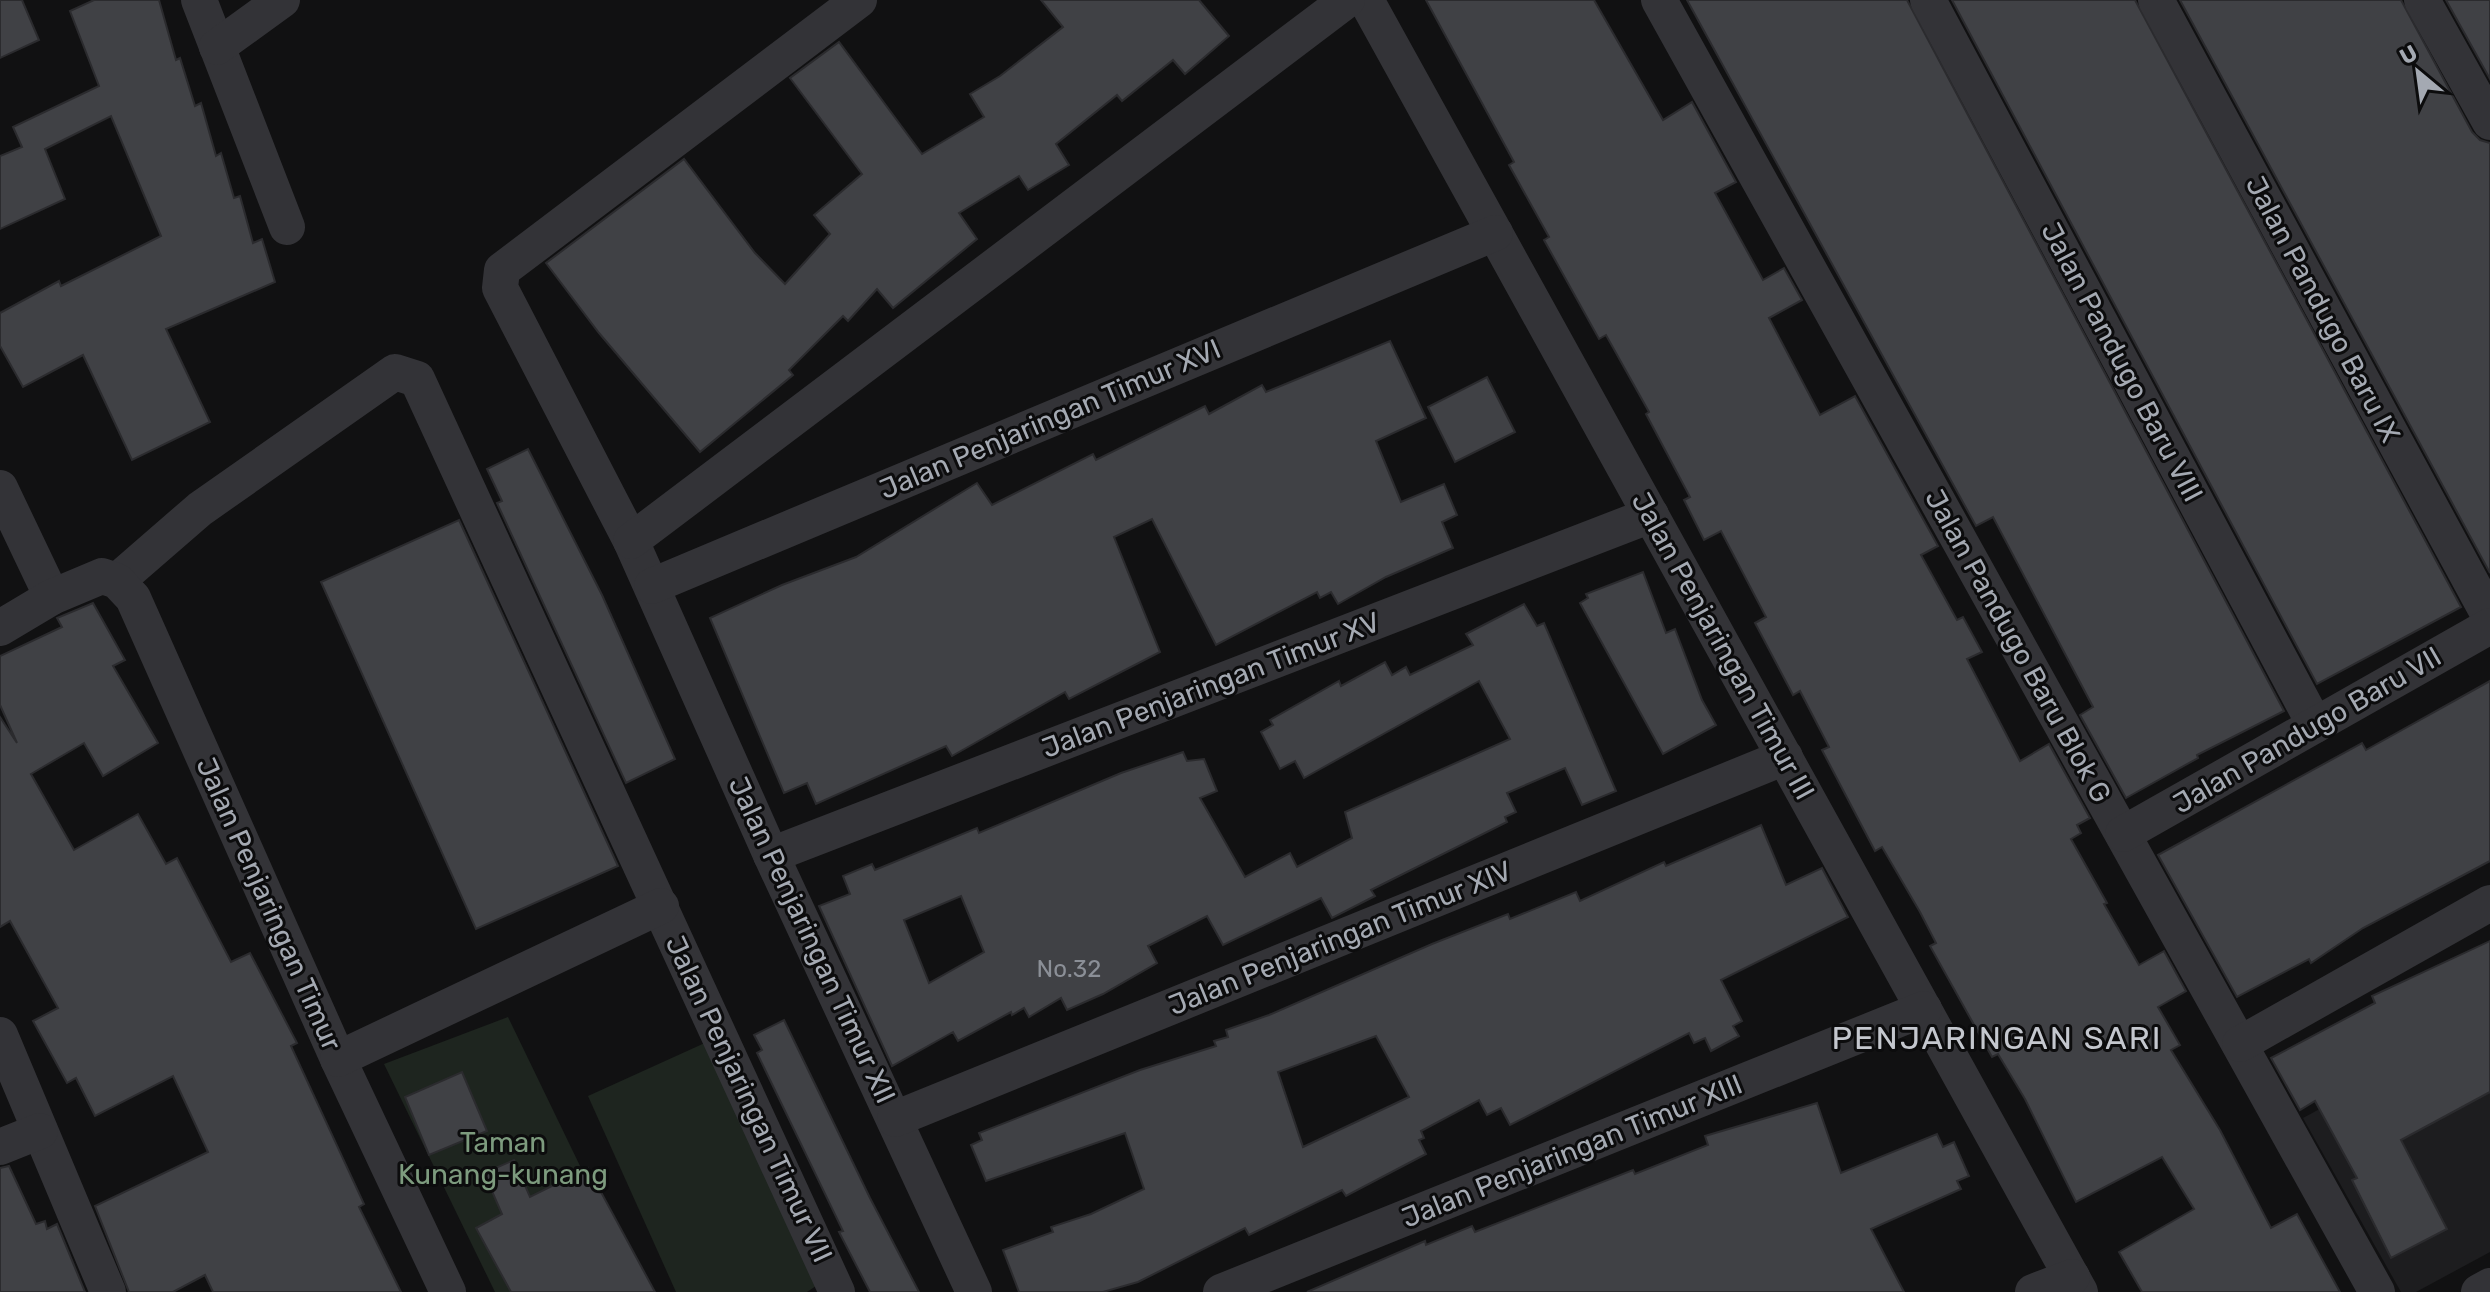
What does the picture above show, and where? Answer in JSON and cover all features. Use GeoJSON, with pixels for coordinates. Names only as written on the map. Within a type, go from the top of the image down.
{"type":"FeatureCollection","features":[{"type":"Feature","properties":{"kind":"street"},"geometry":{"type":"LineString","coordinates":[[199,0],[287,227]]}},
{"type":"Feature","properties":{"kind":"street"},"geometry":{"type":"LineString","coordinates":[[217,47],[282,0]]}},
{"type":"Feature","properties":{"kind":"street"},"geometry":{"type":"LineString","coordinates":[[652,586],[506,304],[500,288],[502,270],[859,0]]}},
{"type":"Feature","properties":{"kind":"street"},"geometry":{"type":"LineString","coordinates":[[631,541],[1347,0]]}},
{"type":"Feature","properties":{"kind":"street","name":"Jalan Penjaringan Timur III"},"geometry":{"type":"LineString","coordinates":[[1366,0],[2076,1284]]}},
{"type":"Feature","properties":{"kind":"street","name":"Jalan Pandugo Baru Blok G"},"geometry":{"type":"LineString","coordinates":[[1659,0],[2377,1292]]}},
{"type":"Feature","properties":{"kind":"street","name":"Jalan Pandugo Baru VIII"},"geometry":{"type":"LineString","coordinates":[[1928,0],[2315,725]]}},
{"type":"Feature","properties":{"kind":"street","name":"Jalan Pandugo Baru IX"},"geometry":{"type":"LineString","coordinates":[[2156,0],[2490,617]]}},
{"type":"Feature","properties":{"kind":"street"},"geometry":{"type":"LineString","coordinates":[[2422,0],[2490,122]]}},
{"type":"Feature","properties":{"kind":"street","name":"Jalan Penjaringan Timur XVI"},"geometry":{"type":"LineString","coordinates":[[652,586],[1495,233]]}},
{"type":"Feature","properties":{"kind":"street","name":"Jalan Penjaringan Timur VII"},"geometry":{"type":"LineString","coordinates":[[117,581],[200,509],[395,372],[417,379],[837,1292]]}},
{"type":"Feature","properties":{"kind":"street"},"geometry":{"type":"LineString","coordinates":[[0,488],[52,597]]}},
{"type":"Feature","properties":{"kind":"street","name":"Jalan Penjaringan Timur XV"},"geometry":{"type":"LineString","coordinates":[[771,855],[1651,515]]}},
{"type":"Feature","properties":{"kind":"street"},"geometry":{"type":"LineString","coordinates":[[0,628],[52,597],[102,576],[117,581]]}},
{"type":"Feature","properties":{"kind":"street","name":"Jalan Penjaringan Timur"},"geometry":{"type":"LineString","coordinates":[[117,581],[133,598],[338,1059],[448,1292]]}},
{"type":"Feature","properties":{"kind":"street","name":"Jalan Penjaringan Timur XII"},"geometry":{"type":"LineString","coordinates":[[652,586],[771,855],[974,1292]]}},
{"type":"Feature","properties":{"kind":"street","name":"Jalan Pandugo Baru VII"},"geometry":{"type":"LineString","coordinates":[[2123,834],[2490,626]]}},
{"type":"Feature","properties":{"kind":"street","name":"Jalan Penjaringan Timur XIV"},"geometry":{"type":"LineString","coordinates":[[895,1119],[1785,757]]}},
{"type":"Feature","properties":{"kind":"street"},"geometry":{"type":"LineString","coordinates":[[2240,1044],[2490,903]]}},
{"type":"Feature","properties":{"kind":"street"},"geometry":{"type":"LineString","coordinates":[[338,1059],[661,906]]}},
{"type":"Feature","properties":{"kind":"street","name":"Jalan Penjaringan Timur XIII"},"geometry":{"type":"LineString","coordinates":[[1221,1292],[1924,1009]]}},
{"type":"Feature","properties":{"kind":"street"},"geometry":{"type":"LineString","coordinates":[[0,1035],[108,1292]]}},
{"type":"Feature","properties":{"kind":"street"},"geometry":{"type":"LineString","coordinates":[[0,1147],[40,1131]]}},
{"type":"Feature","properties":{"kind":"street"},"geometry":{"type":"LineString","coordinates":[[2033,1292],[2076,1284]]}},
{"type":"Feature","properties":{"kind":"street"},"geometry":{"type":"LineString","coordinates":[[2479,1292],[2490,1286]]}},
{"type":"Feature","properties":{"kind":"shaded area"},"geometry":{"type":"Polygon","coordinates":[[[2490,1017],[2490,1252],[2416,1292],[2401,1292],[2303,1118],[2490,1017]]]}},
{"type":"Feature","properties":{"kind":"green space","name":"Taman Kunang-kunang"},"geometry":{"type":"Polygon","coordinates":[[[508,1017],[641,1292],[495,1292],[384,1064],[508,1017]]]}},
{"type":"Feature","properties":{"kind":"green space"},"geometry":{"type":"Polygon","coordinates":[[[707,1042],[816,1286],[807,1292],[676,1292],[588,1096],[707,1042]]]}},
{"type":"Feature","properties":{"kind":"building"},"geometry":{"type":"Polygon","coordinates":[[[0,0],[22,0],[39,40],[0,58],[0,0]]]}},
{"type":"Feature","properties":{"kind":"building"},"geometry":{"type":"Polygon","coordinates":[[[94,0],[159,0],[176,60],[180,58],[195,106],[201,103],[216,156],[221,153],[234,198],[240,196],[253,243],[262,239],[275,282],[166,329],[210,422],[132,460],[83,355],[23,387],[0,346],[0,313],[59,281],[61,286],[161,236],[111,116],[45,149],[65,199],[0,229],[0,156],[22,147],[13,127],[99,86],[70,11],[94,0]]]}},
{"type":"Feature","properties":{"kind":"building"},"geometry":{"type":"Polygon","coordinates":[[[1041,0],[1199,0],[1229,36],[1185,74],[1173,60],[1122,101],[1117,95],[1056,144],[1069,165],[1028,190],[1019,176],[959,213],[977,239],[893,308],[877,289],[848,321],[843,316],[789,370],[793,375],[700,452],[599,333],[546,263],[684,159],[755,253],[785,284],[830,234],[814,215],[862,174],[790,78],[839,42],[922,154],[984,117],[970,94],[1000,76],[1063,27],[1041,0]]]}},
{"type":"Feature","properties":{"kind":"building"},"geometry":{"type":"Polygon","coordinates":[[[1426,0],[1594,0],[1663,120],[1692,102],[1736,182],[1715,193],[1763,280],[1784,268],[1802,300],[1769,318],[1820,415],[1855,396],[1938,546],[1921,555],[1957,620],[1963,617],[1982,652],[1967,659],[2020,761],[2049,744],[2090,818],[2077,825],[2081,833],[2071,839],[2107,903],[2104,904],[2139,965],[2164,951],[2186,991],[2158,1007],[2180,1045],[2171,1050],[2220,1130],[2271,1228],[2297,1214],[2340,1292],[2142,1292],[2119,1252],[2194,1209],[2162,1157],[2076,1202],[2025,1099],[1998,1054],[1992,1057],[1930,946],[1936,943],[1920,912],[1882,847],[1875,851],[1822,750],[1829,747],[1800,691],[1793,695],[1755,623],[1766,617],[1721,531],[1704,540],[1684,500],[1690,497],[1646,414],[1649,412],[1606,335],[1599,339],[1544,240],[1549,237],[1509,165],[1514,162],[1426,0]]]}},
{"type":"Feature","properties":{"kind":"building"},"geometry":{"type":"Polygon","coordinates":[[[1687,0],[1907,0],[2284,711],[2197,755],[2198,758],[2126,798],[2080,715],[2093,707],[1993,517],[1976,526],[1687,0]]]}},
{"type":"Feature","properties":{"kind":"building"},"geometry":{"type":"Polygon","coordinates":[[[1952,0],[2135,0],[2461,607],[2317,684],[1952,0]]]}},
{"type":"Feature","properties":{"kind":"building"},"geometry":{"type":"Polygon","coordinates":[[[2180,0],[2401,0],[2472,132],[2480,140],[2490,143],[2490,573],[2180,0]]]}},
{"type":"Feature","properties":{"kind":"building"},"geometry":{"type":"Polygon","coordinates":[[[2446,0],[2490,0],[2490,79],[2446,0]]]}},
{"type":"Feature","properties":{"kind":"building"},"geometry":{"type":"Polygon","coordinates":[[[1390,341],[1426,418],[1376,441],[1401,502],[1444,484],[1457,515],[1442,522],[1453,548],[1386,577],[1338,604],[1331,592],[1320,598],[1317,592],[1216,645],[1152,519],[1114,537],[1160,652],[1069,699],[1065,692],[952,756],[946,746],[816,804],[807,783],[784,793],[710,618],[782,585],[856,557],[977,483],[992,505],[1093,454],[1096,460],[1205,406],[1209,414],[1262,385],[1266,392],[1390,341]]]}},
{"type":"Feature","properties":{"kind":"building"},"geometry":{"type":"Polygon","coordinates":[[[1487,377],[1515,432],[1455,462],[1428,407],[1487,377]]]}},
{"type":"Feature","properties":{"kind":"building"},"geometry":{"type":"Polygon","coordinates":[[[528,449],[602,595],[675,759],[626,783],[497,503],[502,501],[487,469],[528,449]]]}},
{"type":"Feature","properties":{"kind":"building"},"geometry":{"type":"Polygon","coordinates":[[[459,520],[618,866],[476,929],[321,582],[459,520]]]}},
{"type":"Feature","properties":{"kind":"building"},"geometry":{"type":"Polygon","coordinates":[[[1643,572],[1666,633],[1675,629],[1702,700],[1716,725],[1663,754],[1580,603],[1588,598],[1586,594],[1643,572]]]}},
{"type":"Feature","properties":{"kind":"building"},"geometry":{"type":"Polygon","coordinates":[[[93,603],[125,660],[113,666],[158,743],[103,776],[84,743],[31,774],[74,850],[138,814],[166,864],[177,858],[231,962],[250,953],[297,1043],[291,1046],[364,1204],[359,1207],[401,1292],[213,1292],[205,1275],[173,1292],[129,1292],[95,1206],[208,1152],[173,1076],[95,1116],[76,1078],[67,1083],[33,1021],[58,1008],[10,921],[0,927],[0,717],[17,743],[0,705],[0,656],[62,627],[57,618],[93,603]]]}},
{"type":"Feature","properties":{"kind":"building"},"geometry":{"type":"Polygon","coordinates":[[[1524,604],[1537,626],[1544,623],[1616,791],[1582,805],[1565,768],[1507,793],[1516,812],[1505,817],[1507,822],[1371,890],[1375,896],[1332,918],[1321,898],[1223,945],[1207,916],[1148,946],[1157,963],[1103,994],[1067,1010],[1061,998],[1029,1017],[1024,1008],[1012,1015],[1011,1012],[958,1041],[953,1032],[892,1066],[819,906],[850,894],[843,876],[872,864],[875,870],[977,828],[979,833],[1121,773],[1183,752],[1187,761],[1204,759],[1217,791],[1200,798],[1245,877],[1290,853],[1297,867],[1352,838],[1345,812],[1510,739],[1479,681],[1304,778],[1295,761],[1280,769],[1261,732],[1273,725],[1270,720],[1339,681],[1341,686],[1385,662],[1392,675],[1406,667],[1410,675],[1473,645],[1466,634],[1524,604]],[[961,896],[904,920],[929,983],[984,952],[961,896]]]}},
{"type":"Feature","properties":{"kind":"building"},"geometry":{"type":"Polygon","coordinates":[[[2490,681],[2490,861],[2363,928],[2311,963],[2309,959],[2237,997],[2158,855],[2362,743],[2366,750],[2490,681]]]}},
{"type":"Feature","properties":{"kind":"building"},"geometry":{"type":"Polygon","coordinates":[[[1761,825],[1786,885],[1822,868],[1848,917],[1721,980],[1742,1021],[1733,1026],[1739,1036],[1711,1051],[1705,1038],[1694,1043],[1689,1033],[1510,1125],[1501,1108],[1487,1115],[1479,1100],[1421,1131],[1424,1138],[1419,1140],[1426,1154],[1346,1196],[1342,1190],[1249,1235],[1245,1228],[1138,1282],[1103,1292],[1019,1292],[1003,1250],[1053,1232],[1051,1227],[1091,1214],[1144,1189],[1125,1133],[986,1181],[971,1145],[982,1140],[979,1133],[1140,1070],[1216,1046],[1214,1041],[1228,1037],[1226,1030],[1269,1015],[1508,914],[1510,919],[1576,892],[1580,901],[1664,862],[1666,866],[1761,825]],[[1376,1036],[1278,1072],[1303,1147],[1409,1097],[1376,1036]]]}},
{"type":"Feature","properties":{"kind":"building"},"geometry":{"type":"Polygon","coordinates":[[[2490,941],[2490,1092],[2401,1140],[2447,1229],[2391,1258],[2352,1180],[2357,1178],[2315,1101],[2300,1110],[2271,1058],[2375,1003],[2372,996],[2490,941]]]}},
{"type":"Feature","properties":{"kind":"building"},"geometry":{"type":"Polygon","coordinates":[[[784,1020],[919,1292],[870,1292],[839,1232],[843,1231],[757,1053],[762,1050],[754,1035],[784,1020]]]}},
{"type":"Feature","properties":{"kind":"building"},"geometry":{"type":"Polygon","coordinates":[[[462,1072],[487,1131],[429,1155],[405,1097],[462,1072]]]}},
{"type":"Feature","properties":{"kind":"building"},"geometry":{"type":"Polygon","coordinates":[[[1817,1103],[1841,1173],[1937,1134],[1943,1147],[1954,1142],[1969,1176],[1957,1181],[1961,1189],[1871,1229],[1904,1292],[1307,1292],[1425,1241],[1426,1245],[1472,1226],[1475,1232],[1633,1170],[1635,1174],[1708,1145],[1705,1136],[1817,1103]]]}},
{"type":"Feature","properties":{"kind":"building"},"geometry":{"type":"Polygon","coordinates":[[[514,1160],[530,1197],[588,1168],[655,1292],[511,1292],[476,1228],[502,1214],[484,1173],[514,1160]]]}},
{"type":"Feature","properties":{"kind":"building"},"geometry":{"type":"Polygon","coordinates":[[[9,1166],[36,1224],[45,1221],[47,1229],[57,1224],[85,1292],[0,1292],[0,1168],[9,1166]]]}},
{"type":"Feature","properties":{"kind":"district","name":"PENJARINGAN SARI"},"geometry":{"type":"Point","coordinates":[1997,1038]}}]}
